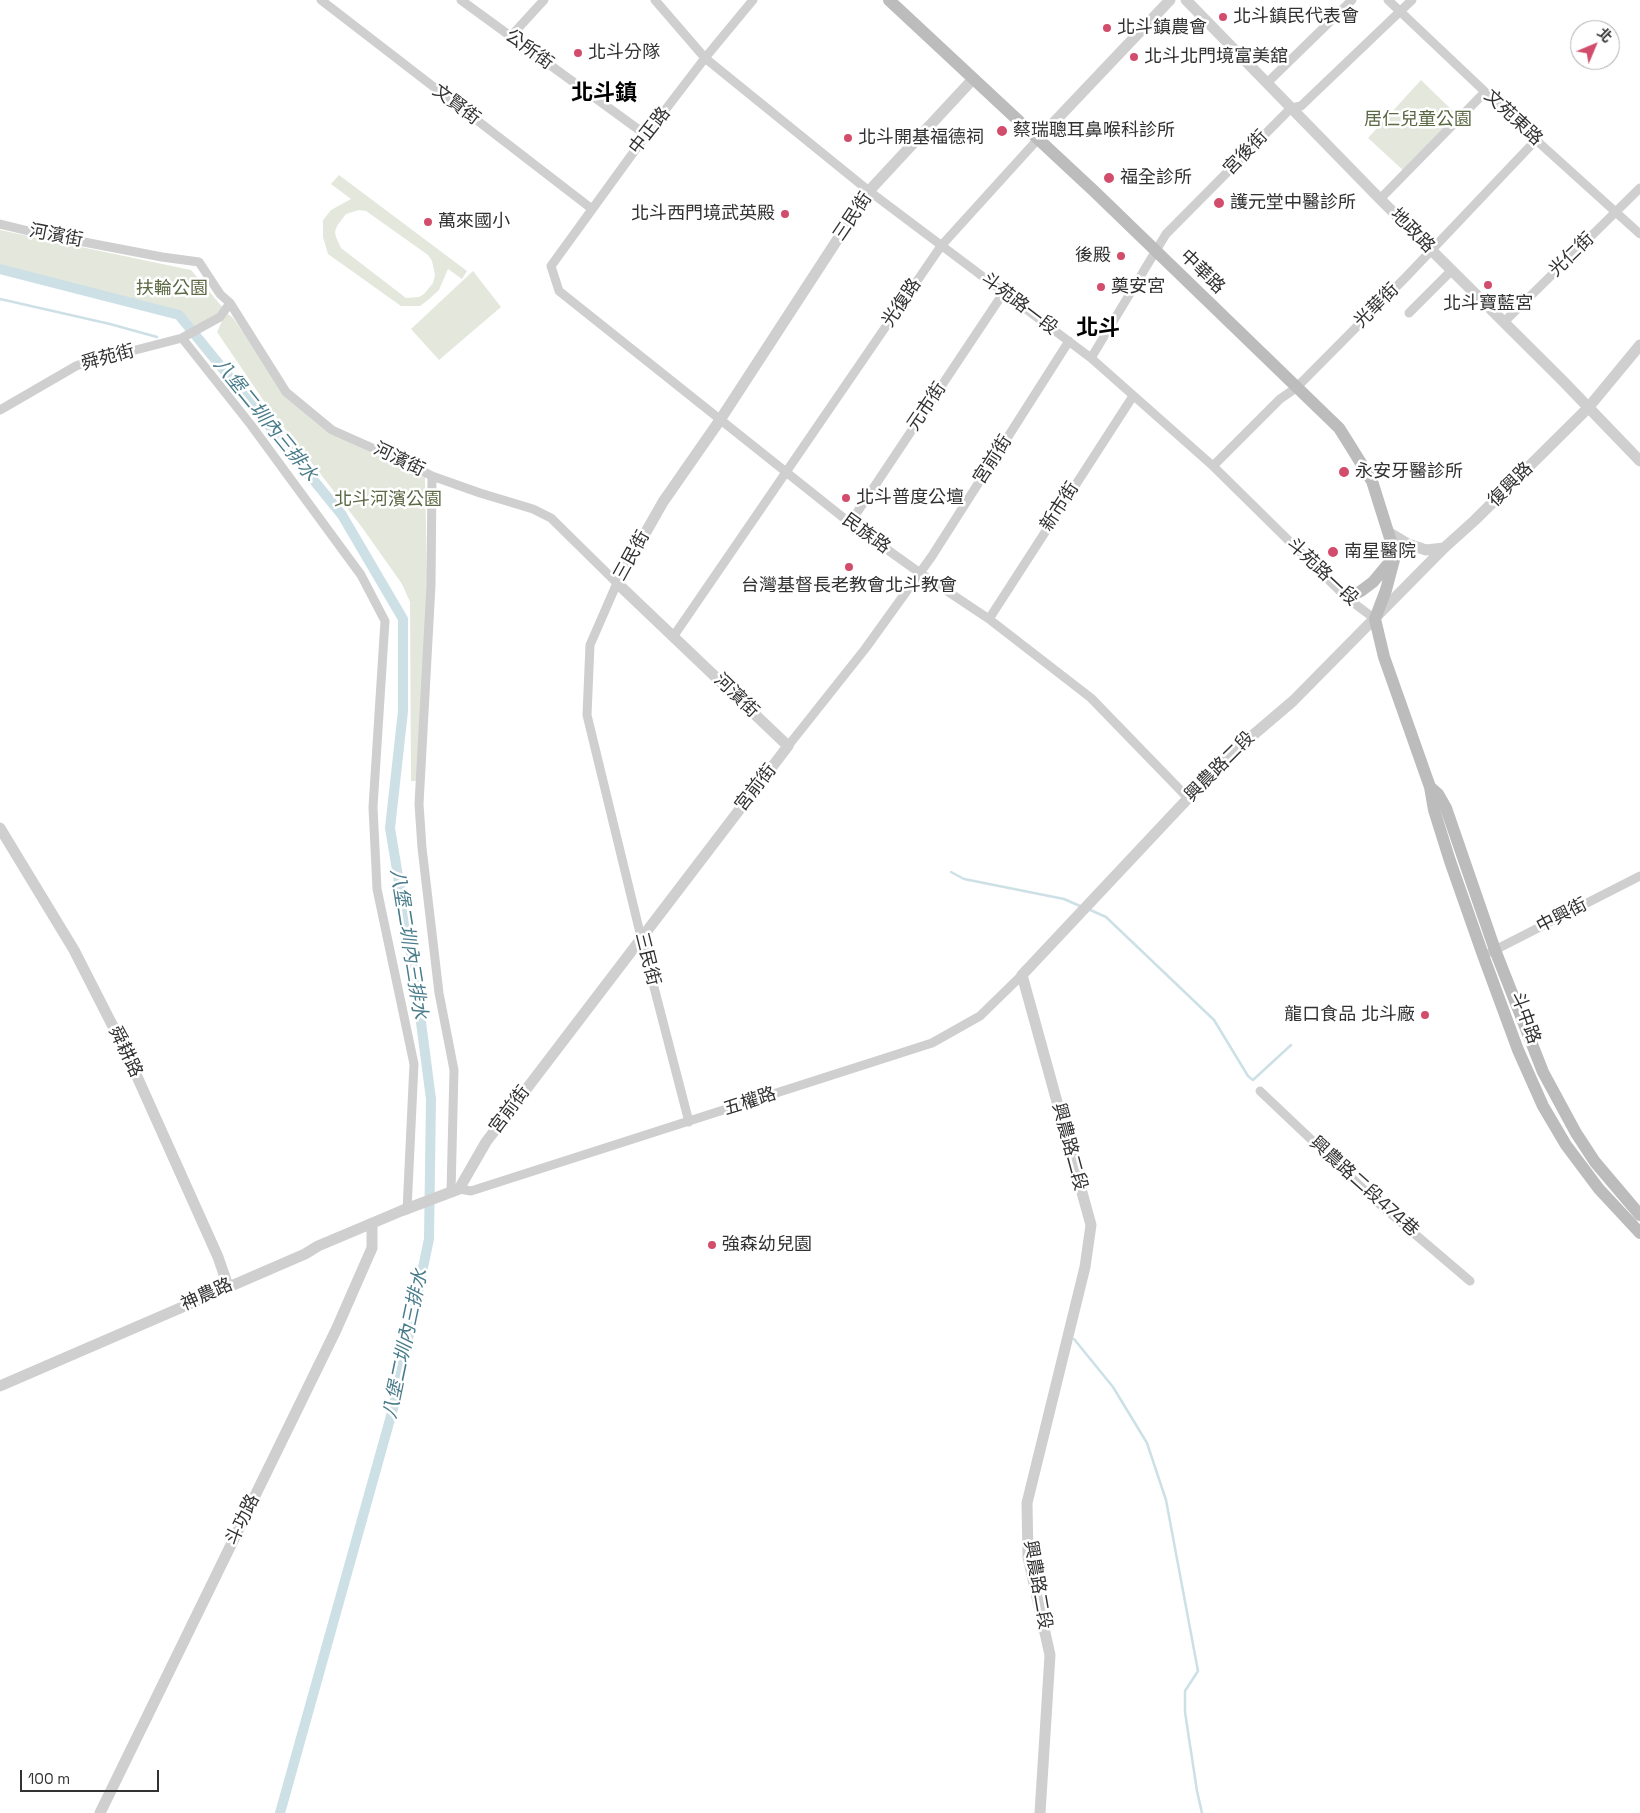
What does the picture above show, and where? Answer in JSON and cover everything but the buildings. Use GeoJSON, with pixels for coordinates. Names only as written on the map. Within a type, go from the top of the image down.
{"type":"FeatureCollection","features":[{"type":"Feature","properties":{"kind":"main road","name":"中華路"},"geometry":{"type":"LineString","coordinates":[[889,0],[1039,138],[1339,428],[1372,481],[1394,556],[1386,590],[1375,619]]}},
{"type":"Feature","properties":{"kind":"main road"},"geometry":{"type":"LineString","coordinates":[[1347,598],[1373,582],[1394,556]]}},
{"type":"Feature","properties":{"kind":"main road","name":"斗中路"},"geometry":{"type":"LineString","coordinates":[[1375,619],[1384,657],[1430,787],[1434,810],[1450,861],[1518,1050],[1543,1106],[1566,1145],[1599,1189],[1632,1213]]}},
{"type":"Feature","properties":{"kind":"main road","name":"斗中路"},"geometry":{"type":"LineString","coordinates":[[1430,787],[1438,794],[1446,808],[1495,950],[1543,1072],[1576,1133],[1632,1213],[1640,1233]]}},
{"type":"Feature","properties":{"kind":"street","name":"文賢街"},"geometry":{"type":"LineString","coordinates":[[321,0],[592,209]]}},
{"type":"Feature","properties":{"kind":"street","name":"公所街"},"geometry":{"type":"LineString","coordinates":[[461,0],[646,136]]}},
{"type":"Feature","properties":{"kind":"street"},"geometry":{"type":"LineString","coordinates":[[511,36],[544,0]]}},
{"type":"Feature","properties":{"kind":"street","name":"斗苑路一段"},"geometry":{"type":"LineString","coordinates":[[655,0],[705,58],[869,191],[1091,358],[1213,466],[1347,598],[1375,619]]}},
{"type":"Feature","properties":{"kind":"street","name":"中正路"},"geometry":{"type":"LineString","coordinates":[[551,266],[705,58],[754,0]]}},
{"type":"Feature","properties":{"kind":"street","name":"光復路"},"geometry":{"type":"LineString","coordinates":[[673,637],[941,246],[1039,138],[1170,0]]}},
{"type":"Feature","properties":{"kind":"street","name":"地政路"},"geometry":{"type":"LineString","coordinates":[[1186,0],[1290,108],[1640,461]]}},
{"type":"Feature","properties":{"kind":"street"},"geometry":{"type":"LineString","coordinates":[[1267,83],[1352,0]]}},
{"type":"Feature","properties":{"kind":"street","name":"文苑東路"},"geometry":{"type":"LineString","coordinates":[[1388,0],[1536,140],[1640,234]]}},
{"type":"Feature","properties":{"kind":"street","name":"宮後街"},"geometry":{"type":"LineString","coordinates":[[1091,358],[1166,234],[1290,108],[1301,106],[1412,0]]}},
{"type":"Feature","properties":{"kind":"street","name":"三民街"},"geometry":{"type":"LineString","coordinates":[[689,1122],[641,937],[587,715],[590,645],[617,583],[663,502],[720,420],[869,191],[973,78]]}},
{"type":"Feature","properties":{"kind":"street"},"geometry":{"type":"LineString","coordinates":[[1380,199],[1485,92]]}},
{"type":"Feature","properties":{"kind":"street","name":"光華街"},"geometry":{"type":"LineString","coordinates":[[1213,466],[1280,399],[1296,388],[1432,250],[1536,140]]}},
{"type":"Feature","properties":{"kind":"street","name":"光仁街"},"geometry":{"type":"LineString","coordinates":[[1504,322],[1640,188]]}},
{"type":"Feature","properties":{"kind":"street","name":"河濱街"},"geometry":{"type":"LineString","coordinates":[[0,224],[162,258],[199,262],[220,294],[230,303],[286,392],[332,430],[432,476],[533,509],[551,518],[788,746]]}},
{"type":"Feature","properties":{"kind":"street","name":"民族路"},"geometry":{"type":"LineString","coordinates":[[551,266],[559,291],[786,473],[850,523],[989,619],[1091,698],[1188,798]]}},
{"type":"Feature","properties":{"kind":"street"},"geometry":{"type":"LineString","coordinates":[[1409,313],[1452,270]]}},
{"type":"Feature","properties":{"kind":"street","name":"元市街"},"geometry":{"type":"LineString","coordinates":[[850,523],[1004,292]]}},
{"type":"Feature","properties":{"kind":"street","name":"舜苑街"},"geometry":{"type":"LineString","coordinates":[[0,410],[76,366],[103,356],[124,353],[182,338],[220,317],[230,303]]}},
{"type":"Feature","properties":{"kind":"street"},"geometry":{"type":"LineString","coordinates":[[182,338],[251,424],[361,575],[385,622],[374,807],[377,889],[414,1064],[412,1208],[452,1192],[454,1070],[439,993],[422,848],[420,804],[430,585],[432,476]]}},
{"type":"Feature","properties":{"kind":"street","name":"宮前街"},"geometry":{"type":"LineString","coordinates":[[452,1192],[486,1142],[641,937],[865,649],[920,573],[1069,341]]}},
{"type":"Feature","properties":{"kind":"street","name":"復興路"},"geometry":{"type":"LineString","coordinates":[[1375,619],[1444,548],[1475,520],[1588,408],[1640,345]]}},
{"type":"Feature","properties":{"kind":"street","name":"新市街"},"geometry":{"type":"LineString","coordinates":[[989,619],[1133,396]]}},
{"type":"Feature","properties":{"kind":"street"},"geometry":{"type":"LineString","coordinates":[[1388,532],[1408,544],[1426,550],[1444,548]]}},
{"type":"Feature","properties":{"kind":"street","name":"興農路二段"},"geometry":{"type":"LineString","coordinates":[[1040,1813],[1050,1656],[1028,1557],[1027,1503],[1085,1267],[1091,1225],[1022,975],[1232,752],[1293,701],[1375,619]]}},
{"type":"Feature","properties":{"kind":"street","name":"舜耕路"},"geometry":{"type":"LineString","coordinates":[[0,828],[74,950],[126,1052],[218,1257],[228,1286]]}},
{"type":"Feature","properties":{"kind":"street","name":"中興街"},"geometry":{"type":"LineString","coordinates":[[1483,955],[1640,876]]}},
{"type":"Feature","properties":{"kind":"street","name":"五權路"},"geometry":{"type":"LineString","coordinates":[[452,1192],[471,1191],[932,1043],[980,1016],[1022,975]]}},
{"type":"Feature","properties":{"kind":"street","name":"興農路二段474巷"},"geometry":{"type":"LineString","coordinates":[[1260,1092],[1376,1201],[1470,1281]]}},
{"type":"Feature","properties":{"kind":"street","name":"神農路"},"geometry":{"type":"LineString","coordinates":[[0,1386],[305,1254],[318,1246],[412,1208]]}},
{"type":"Feature","properties":{"kind":"street","name":"斗功路"},"geometry":{"type":"LineString","coordinates":[[100,1813],[336,1330],[372,1248],[372,1223]]}},
{"type":"Feature","properties":{"kind":"green space","name":"居仁兒童公園"},"geometry":{"type":"Polygon","coordinates":[[[1421,80],[1457,115],[1405,172],[1368,138],[1421,80]]]}},
{"type":"Feature","properties":{"kind":"green space"},"geometry":{"type":"Polygon","coordinates":[[[339,175],[467,271],[462,279],[448,269],[439,290],[428,300],[420,306],[401,306],[328,254],[323,237],[323,220],[331,210],[351,199],[331,184],[339,175]],[[359,210],[346,214],[337,226],[335,232],[341,248],[406,298],[419,297],[424,294],[433,283],[435,275],[432,261],[428,255],[366,211],[359,210]]]}},
{"type":"Feature","properties":{"kind":"green space","name":"扶輪公園"},"geometry":{"type":"Polygon","coordinates":[[[0,230],[191,270],[224,309],[193,333],[179,315],[151,306],[0,269],[0,230]]]}},
{"type":"Feature","properties":{"kind":"green space"},"geometry":{"type":"Polygon","coordinates":[[[473,271],[501,307],[439,360],[411,329],[473,271]]]}},
{"type":"Feature","properties":{"kind":"green space","name":"北斗河濱公園"},"geometry":{"type":"Polygon","coordinates":[[[226,312],[243,332],[281,392],[332,433],[425,477],[428,624],[418,781],[411,781],[410,602],[402,584],[361,526],[268,407],[217,332],[226,312]]]}},
{"type":"Feature","properties":{"kind":"waterway","name":"八堡二圳內三排水"},"geometry":{"type":"LineString","coordinates":[[0,269],[179,315],[342,515],[403,619],[403,711],[390,828],[416,984],[431,1099],[429,1239],[394,1405],[280,1813]]}},
{"type":"Feature","properties":{"kind":"waterway"},"geometry":{"type":"LineString","coordinates":[[0,299],[110,324],[157,337]]}},
{"type":"Feature","properties":{"kind":"waterway"},"geometry":{"type":"LineString","coordinates":[[951,872],[964,879],[1064,899],[1080,906]]}},
{"type":"Feature","properties":{"kind":"waterway"},"geometry":{"type":"LineString","coordinates":[[1088,909],[1106,917],[1214,1020],[1248,1076],[1253,1080],[1291,1045]]}},
{"type":"Feature","properties":{"kind":"waterway"},"geometry":{"type":"LineString","coordinates":[[1074,1339],[1113,1387],[1147,1443],[1166,1500],[1198,1671],[1185,1691],[1185,1712],[1202,1813]]}},
{"type":"Feature","properties":{"kind":"place","name":"北斗鎮民代表會"},"geometry":{"type":"Point","coordinates":[1223,17]}},
{"type":"Feature","properties":{"kind":"place","name":"北斗鎮農會"},"geometry":{"type":"Point","coordinates":[1107,28]}},
{"type":"Feature","properties":{"kind":"place","name":"北斗分隊"},"geometry":{"type":"Point","coordinates":[578,53]}},
{"type":"Feature","properties":{"kind":"place","name":"北斗北門境富美舘"},"geometry":{"type":"Point","coordinates":[1134,57]}},
{"type":"Feature","properties":{"kind":"place","name":"蔡瑞聰耳鼻喉科診所"},"geometry":{"type":"Point","coordinates":[1002,131]}},
{"type":"Feature","properties":{"kind":"place","name":"北斗開基福德祠"},"geometry":{"type":"Point","coordinates":[848,138]}},
{"type":"Feature","properties":{"kind":"place","name":"福全診所"},"geometry":{"type":"Point","coordinates":[1109,178]}},
{"type":"Feature","properties":{"kind":"place","name":"護元堂中醫診所"},"geometry":{"type":"Point","coordinates":[1219,203]}},
{"type":"Feature","properties":{"kind":"place","name":"北斗西門境武英殿"},"geometry":{"type":"Point","coordinates":[785,214]}},
{"type":"Feature","properties":{"kind":"place","name":"萬來國小"},"geometry":{"type":"Point","coordinates":[428,222]}},
{"type":"Feature","properties":{"kind":"place","name":"後殿"},"geometry":{"type":"Point","coordinates":[1121,256]}},
{"type":"Feature","properties":{"kind":"place","name":"北斗寶藍宮"},"geometry":{"type":"Point","coordinates":[1488,285]}},
{"type":"Feature","properties":{"kind":"place","name":"奠安宮"},"geometry":{"type":"Point","coordinates":[1101,287]}},
{"type":"Feature","properties":{"kind":"place","name":"永安牙醫診所"},"geometry":{"type":"Point","coordinates":[1344,472]}},
{"type":"Feature","properties":{"kind":"place","name":"北斗普度公壇"},"geometry":{"type":"Point","coordinates":[846,498]}},
{"type":"Feature","properties":{"kind":"place","name":"南星醫院"},"geometry":{"type":"Point","coordinates":[1333,552]}},
{"type":"Feature","properties":{"kind":"place","name":"台灣基督長老教會北斗教會"},"geometry":{"type":"Point","coordinates":[849,567]}},
{"type":"Feature","properties":{"kind":"place","name":"龍口食品 北斗廠"},"geometry":{"type":"Point","coordinates":[1425,1015]}},
{"type":"Feature","properties":{"kind":"place","name":"強森幼兒園"},"geometry":{"type":"Point","coordinates":[712,1245]}},
{"type":"Feature","properties":{"kind":"district","name":"北斗鎮"},"geometry":{"type":"Point","coordinates":[604,94]}},
{"type":"Feature","properties":{"kind":"district","name":"北斗"},"geometry":{"type":"Point","coordinates":[1098,329]}}]}
